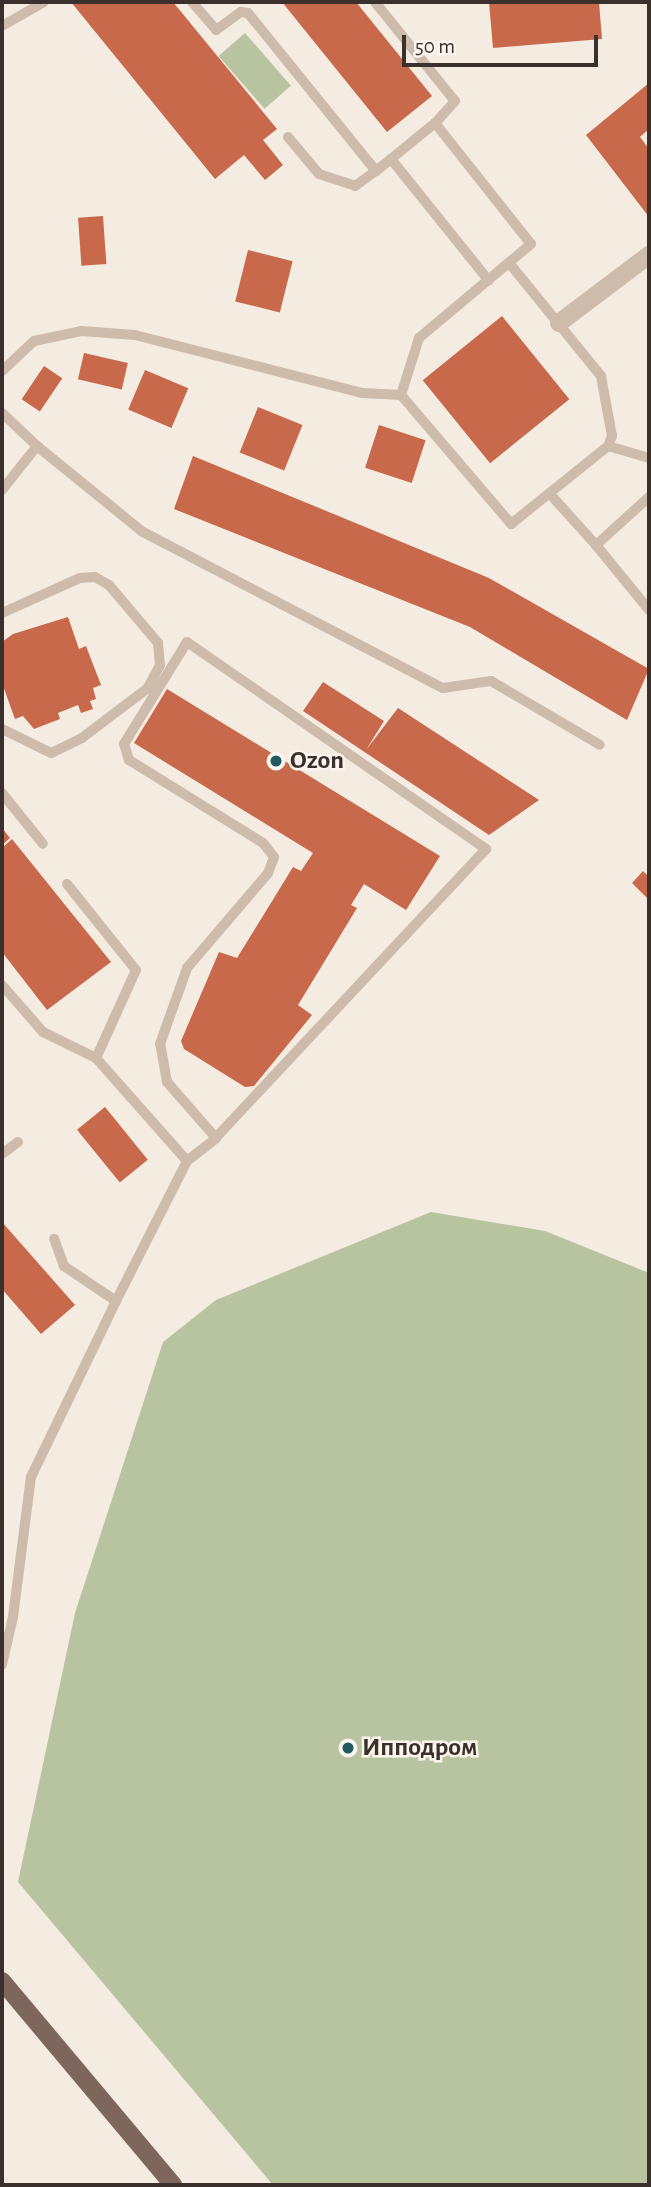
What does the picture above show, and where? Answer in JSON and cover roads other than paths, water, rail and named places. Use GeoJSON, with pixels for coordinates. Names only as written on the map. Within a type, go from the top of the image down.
{"type":"FeatureCollection","features":[{"type":"Feature","properties":{"kind":"main road"},"geometry":{"type":"LineString","coordinates":[[2,1981],[173,2185]]}},
{"type":"Feature","properties":{"kind":"street"},"geometry":{"type":"LineString","coordinates":[[559,323],[649,254]]}},
{"type":"Feature","properties":{"kind":"lane"},"geometry":{"type":"LineString","coordinates":[[2,26],[44,2]]}},
{"type":"Feature","properties":{"kind":"lane"},"geometry":{"type":"LineString","coordinates":[[192,2],[216,30],[241,12],[248,13],[376,171]]}},
{"type":"Feature","properties":{"kind":"lane"},"geometry":{"type":"LineString","coordinates":[[288,137],[319,174],[355,186],[435,123],[455,102],[375,2]]}},
{"type":"Feature","properties":{"kind":"lane"},"geometry":{"type":"LineString","coordinates":[[401,395],[419,338],[510,264],[528,248],[530,240],[435,123]]}},
{"type":"Feature","properties":{"kind":"lane"},"geometry":{"type":"LineString","coordinates":[[391,159],[489,281]]}},
{"type":"Feature","properties":{"kind":"lane"},"geometry":{"type":"LineString","coordinates":[[2,371],[34,341],[80,331],[135,335],[363,393],[401,395],[511,524],[608,446],[612,436],[601,376],[510,264]]}},
{"type":"Feature","properties":{"kind":"lane"},"geometry":{"type":"LineString","coordinates":[[2,413],[37,446],[143,532],[443,688],[491,681],[600,745]]}},
{"type":"Feature","properties":{"kind":"lane"},"geometry":{"type":"LineString","coordinates":[[2,490],[37,446]]}},
{"type":"Feature","properties":{"kind":"lane"},"geometry":{"type":"LineString","coordinates":[[608,446],[649,458]]}},
{"type":"Feature","properties":{"kind":"lane"},"geometry":{"type":"LineString","coordinates":[[551,494],[649,610]]}},
{"type":"Feature","properties":{"kind":"lane"},"geometry":{"type":"LineString","coordinates":[[596,545],[649,497]]}},
{"type":"Feature","properties":{"kind":"lane"},"geometry":{"type":"LineString","coordinates":[[2,613],[80,578],[94,577],[109,585],[158,643],[160,665],[148,688],[82,738],[51,753],[2,729]]}},
{"type":"Feature","properties":{"kind":"lane"},"geometry":{"type":"LineString","coordinates":[[2,1665],[13,1617],[31,1477],[187,1161],[216,1139],[486,849],[187,642],[124,744],[129,760],[264,843],[274,857],[268,873],[187,968],[160,1044],[167,1082],[216,1139]]}},
{"type":"Feature","properties":{"kind":"lane"},"geometry":{"type":"LineString","coordinates":[[2,793],[43,844]]}},
{"type":"Feature","properties":{"kind":"lane"},"geometry":{"type":"LineString","coordinates":[[67,884],[136,970],[96,1058]]}},
{"type":"Feature","properties":{"kind":"lane"},"geometry":{"type":"LineString","coordinates":[[2,985],[43,1032],[96,1058],[187,1161]]}},
{"type":"Feature","properties":{"kind":"lane"},"geometry":{"type":"LineString","coordinates":[[2,1154],[18,1142]]}},
{"type":"Feature","properties":{"kind":"lane"},"geometry":{"type":"LineString","coordinates":[[54,1238],[64,1266],[116,1301]]}},
{"type":"Feature","properties":{"kind":"place","name":"Ozon"},"geometry":{"type":"Point","coordinates":[276,761]}},
{"type":"Feature","properties":{"kind":"place","name":"Ипподром"},"geometry":{"type":"Point","coordinates":[348,1748]}}]}
